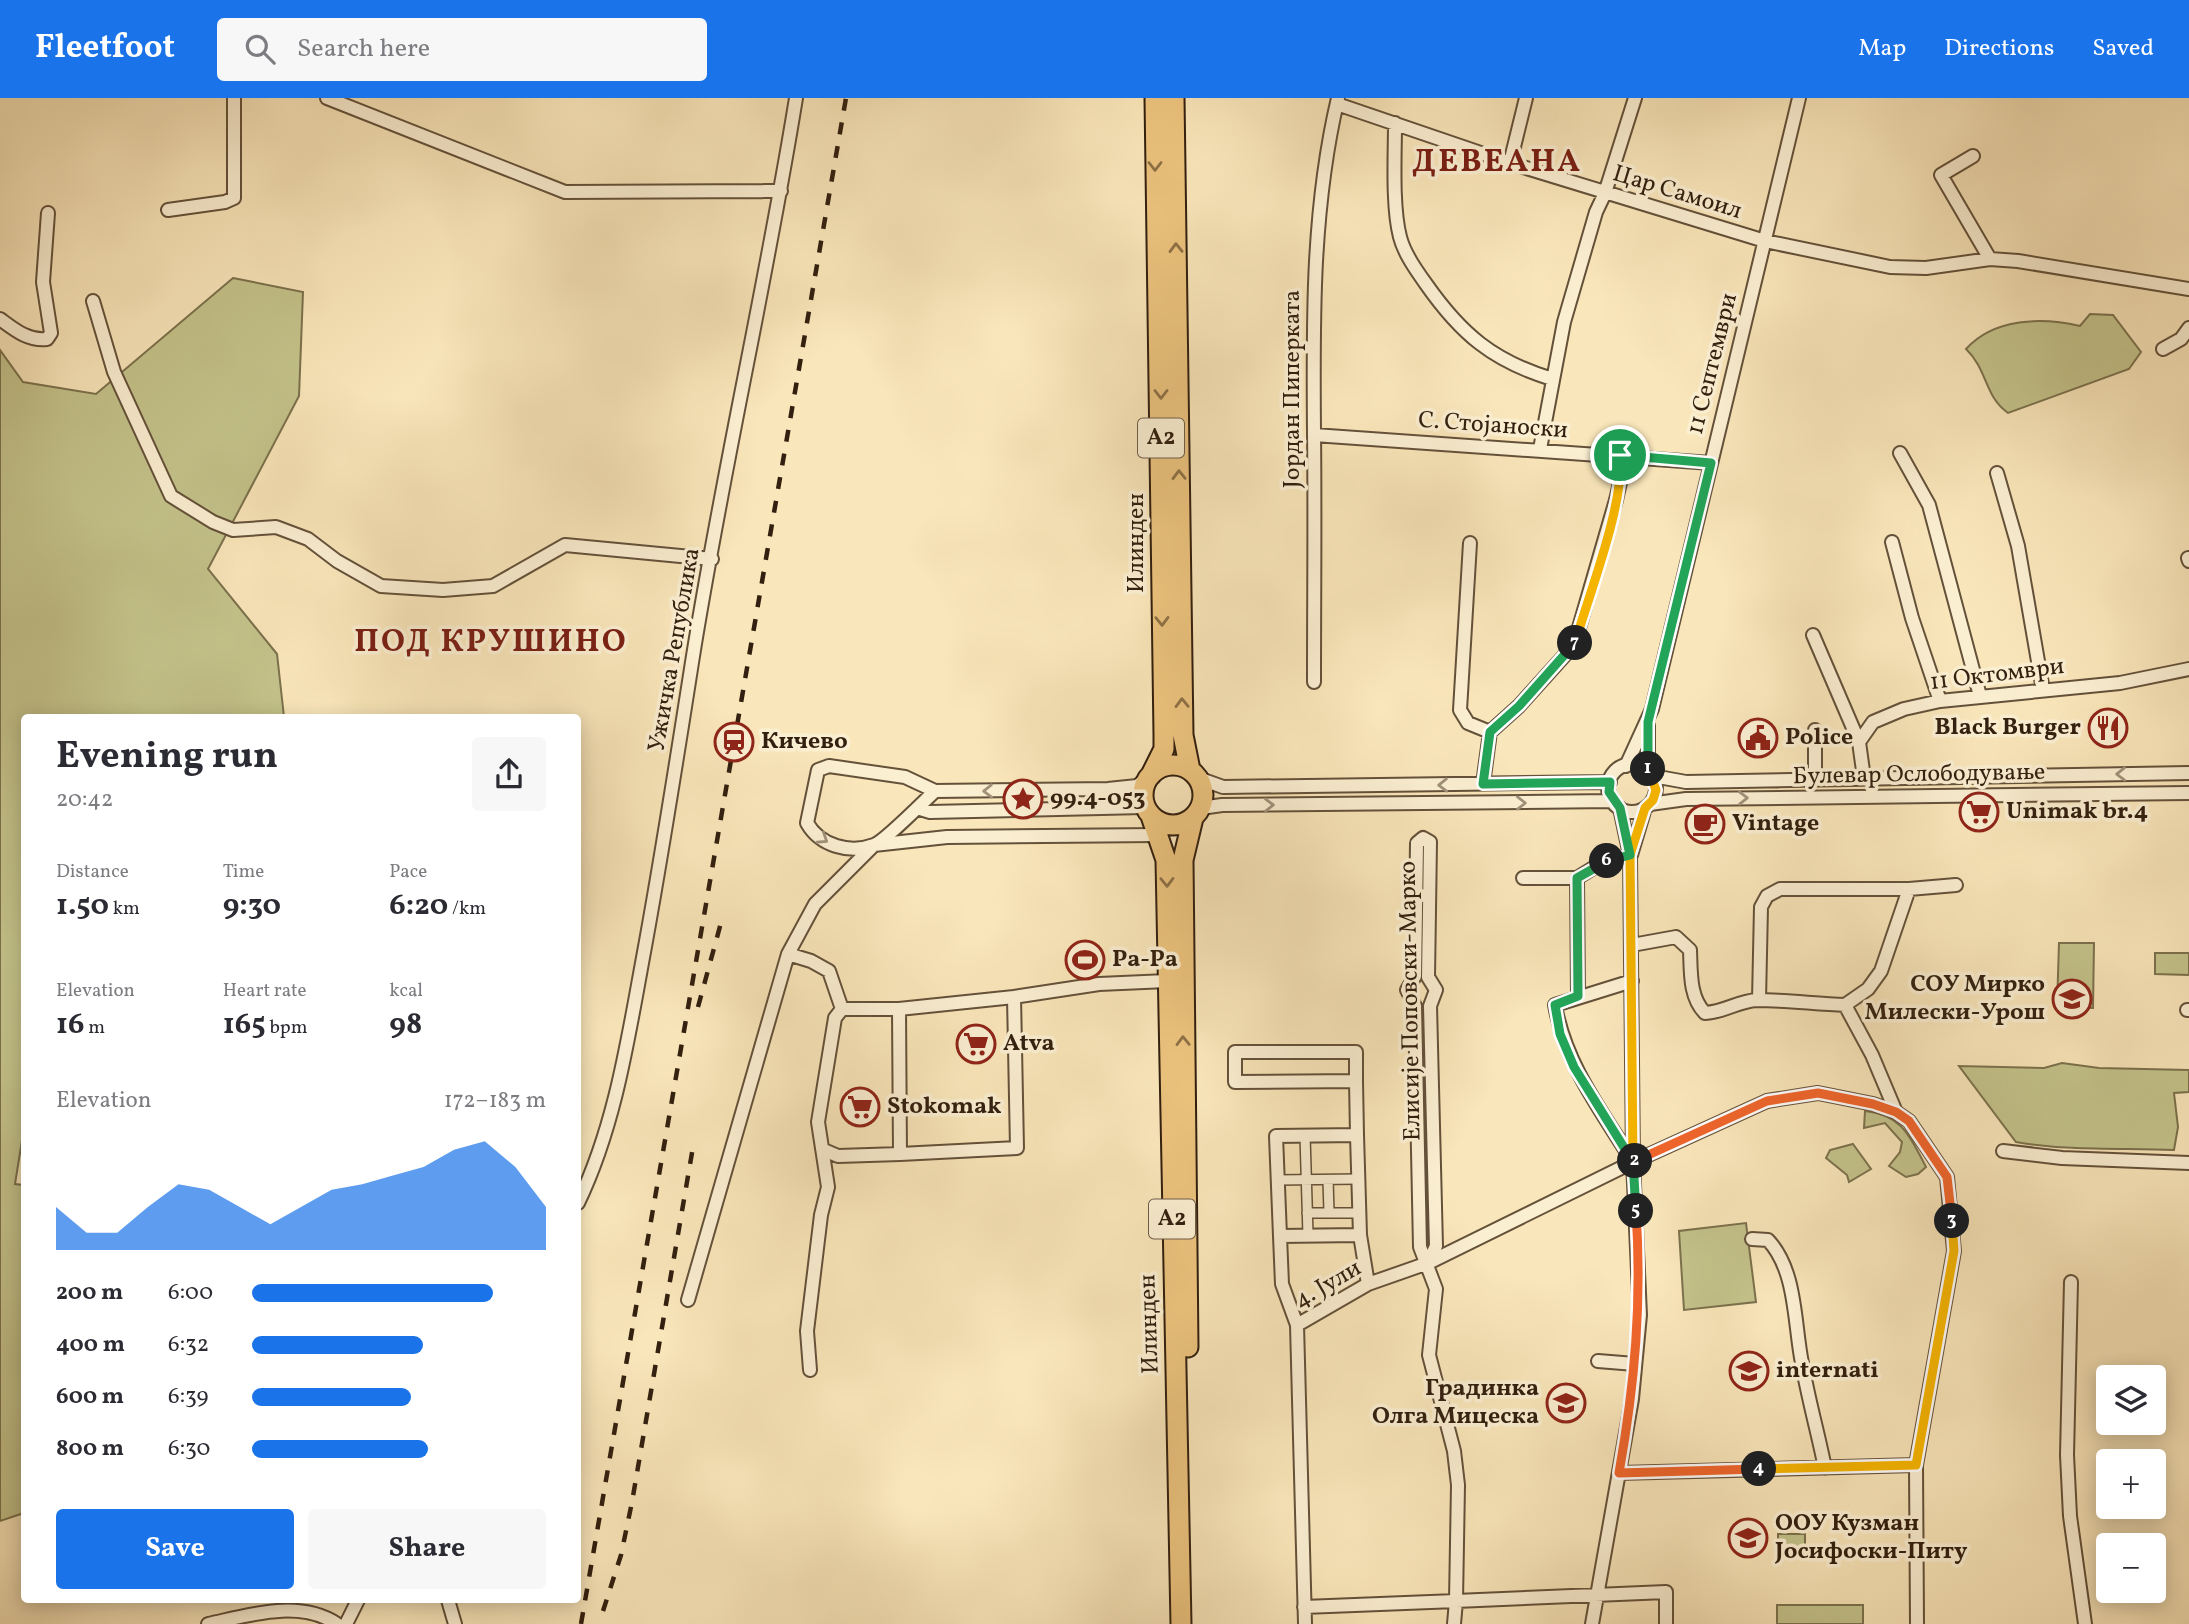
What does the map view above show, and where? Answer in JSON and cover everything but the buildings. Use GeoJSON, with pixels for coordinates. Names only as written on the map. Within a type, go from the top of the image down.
{"type":"FeatureCollection","features":[{"type":"Feature","properties":{"kind":"main road","name":"Илинден"},"geometry":{"type":"LineString","coordinates":[[1155,98],[1164,749],[1144,786],[1151,819],[1166,860],[1181,1624]]}},
{"type":"Feature","properties":{"kind":"main road","name":"Илинден"},"geometry":{"type":"LineString","coordinates":[[1174,98],[1183,735],[1194,774],[1203,793],[1183,860],[1182,982],[1194,1624]]}},
{"type":"Feature","properties":{"kind":"main road"},"geometry":{"type":"LineString","coordinates":[[1151,775],[1165,766],[1194,774]]}},
{"type":"Feature","properties":{"kind":"main road"},"geometry":{"type":"LineString","coordinates":[[1151,819],[1176,826],[1197,813]]}},
{"type":"Feature","properties":{"kind":"street"},"geometry":{"type":"LineString","coordinates":[[168,210],[225,202],[234,198],[234,98]]}},
{"type":"Feature","properties":{"kind":"street"},"geometry":{"type":"LineString","coordinates":[[327,98],[565,192],[781,191]]}},
{"type":"Feature","properties":{"kind":"street","name":"Ужичка Република"},"geometry":{"type":"LineString","coordinates":[[581,1196],[595,1166],[623,1062],[663,858],[694,653],[796,98]]}},
{"type":"Feature","properties":{"kind":"street"},"geometry":{"type":"LineString","coordinates":[[1510,163],[1526,98]]}},
{"type":"Feature","properties":{"kind":"street"},"geometry":{"type":"LineString","coordinates":[[1541,449],[1564,322],[1596,212],[1605,193],[1635,98]]}},
{"type":"Feature","properties":{"kind":"street","name":"11 Септември"},"geometry":{"type":"LineString","coordinates":[[1626,766],[1648,722],[1799,98]]}},
{"type":"Feature","properties":{"kind":"street","name":"Цар Самоил"},"geometry":{"type":"LineString","coordinates":[[1338,101],[1510,163],[1765,242],[1890,267],[1926,268],[1990,259],[2189,289]]}},
{"type":"Feature","properties":{"kind":"street","name":"Јордан Пиперката"},"geometry":{"type":"LineString","coordinates":[[1314,682],[1317,226],[1324,161],[1338,101]]}},
{"type":"Feature","properties":{"kind":"street"},"geometry":{"type":"LineString","coordinates":[[1395,123],[1400,237],[1417,271],[1451,320],[1485,348],[1521,370],[1552,379]]}},
{"type":"Feature","properties":{"kind":"street"},"geometry":{"type":"LineString","coordinates":[[1973,156],[1941,175],[1990,259]]}},
{"type":"Feature","properties":{"kind":"street"},"geometry":{"type":"LineString","coordinates":[[0,319],[25,337],[47,339],[51,333],[43,282],[48,212]]}},
{"type":"Feature","properties":{"kind":"street"},"geometry":{"type":"LineString","coordinates":[[93,300],[114,372],[171,496],[213,522],[233,530],[276,527],[308,539],[337,561],[382,586],[443,590],[493,586],[565,545],[712,559]]}},
{"type":"Feature","properties":{"kind":"street"},"geometry":{"type":"LineString","coordinates":[[2162,349],[2181,339],[2189,328]]}},
{"type":"Feature","properties":{"kind":"street","name":"С. Стојаноски"},"geometry":{"type":"LineString","coordinates":[[1314,435],[1711,463]]}},
{"type":"Feature","properties":{"kind":"street"},"geometry":{"type":"LineString","coordinates":[[1900,453],[1929,505],[1980,696]]}},
{"type":"Feature","properties":{"kind":"street"},"geometry":{"type":"LineString","coordinates":[[1483,784],[1490,732],[1519,706],[1574,645],[1616,500],[1622,474],[1620,455]]}},
{"type":"Feature","properties":{"kind":"street"},"geometry":{"type":"LineString","coordinates":[[1997,473],[2018,545],[2043,690]]}},
{"type":"Feature","properties":{"kind":"street"},"geometry":{"type":"LineString","coordinates":[[1892,542],[1912,618],[1940,701]]}},
{"type":"Feature","properties":{"kind":"street"},"geometry":{"type":"LineString","coordinates":[[1470,543],[1460,710],[1468,723],[1490,732]]}},
{"type":"Feature","properties":{"kind":"street"},"geometry":{"type":"LineString","coordinates":[[1813,635],[1859,742],[1864,778]]}},
{"type":"Feature","properties":{"kind":"street","name":"11 Октомври"},"geometry":{"type":"LineString","coordinates":[[1859,742],[1873,722],[1905,709],[1940,701],[2120,683],[2189,669]]}},
{"type":"Feature","properties":{"kind":"street","name":"11 Септември"},"geometry":{"type":"LineString","coordinates":[[1648,722],[1650,773]]}},
{"type":"Feature","properties":{"kind":"street"},"geometry":{"type":"LineString","coordinates":[[1815,730],[1815,779]]}},
{"type":"Feature","properties":{"kind":"street"},"geometry":{"type":"LineString","coordinates":[[1151,775],[1137,786],[1108,789],[935,791],[905,778],[829,766],[818,770],[807,824],[813,834],[837,848],[1151,819]]}},
{"type":"Feature","properties":{"kind":"street"},"geometry":{"type":"LineString","coordinates":[[1592,1624],[1636,1364],[1640,1315],[1633,1162],[1630,855],[1610,782],[1617,770],[1626,766],[1641,766],[1650,773],[1656,790],[1630,855]]}},
{"type":"Feature","properties":{"kind":"street","name":"Булевар Ослободување"},"geometry":{"type":"LineString","coordinates":[[1650,773],[1686,782],[2189,772]]}},
{"type":"Feature","properties":{"kind":"street"},"geometry":{"type":"LineString","coordinates":[[1194,774],[1223,787],[1610,782]]}},
{"type":"Feature","properties":{"kind":"street"},"geometry":{"type":"LineString","coordinates":[[688,1300],[788,954],[815,904],[874,845],[935,791]]}},
{"type":"Feature","properties":{"kind":"street","name":"Булевар Ослободување"},"geometry":{"type":"LineString","coordinates":[[1648,806],[1686,799],[2189,793]]}},
{"type":"Feature","properties":{"kind":"street"},"geometry":{"type":"LineString","coordinates":[[1197,813],[1222,805],[1616,805],[1632,812],[1648,806]]}},
{"type":"Feature","properties":{"kind":"street"},"geometry":{"type":"LineString","coordinates":[[917,808],[930,812],[1151,819]]}},
{"type":"Feature","properties":{"kind":"street","name":"Елисије Поповски-Марко"},"geometry":{"type":"LineString","coordinates":[[1428,1263],[1436,1246],[1430,1006],[1436,990],[1428,977],[1430,842],[1423,838],[1417,843],[1415,976],[1408,990],[1415,1006],[1420,1247],[1436,1289],[1429,1355],[1454,1451],[1458,1485],[1454,1624]]}},
{"type":"Feature","properties":{"kind":"street"},"geometry":{"type":"LineString","coordinates":[[1523,878],[1577,878],[1603,862],[1630,855]]}},
{"type":"Feature","properties":{"kind":"street"},"geometry":{"type":"LineString","coordinates":[[1577,878],[1578,996]]}},
{"type":"Feature","properties":{"kind":"street"},"geometry":{"type":"LineString","coordinates":[[1759,1000],[1761,908],[1767,896],[1780,889],[1909,889],[1956,885]]}},
{"type":"Feature","properties":{"kind":"street"},"geometry":{"type":"LineString","coordinates":[[1632,945],[1676,937],[1690,950],[1692,990],[1705,1013],[1725,1012],[1738,1002],[1759,1000],[1845,1005],[1868,989],[1881,971],[1909,889]]}},
{"type":"Feature","properties":{"kind":"street"},"geometry":{"type":"LineString","coordinates":[[788,954],[811,961],[829,971],[842,1009]]}},
{"type":"Feature","properties":{"kind":"street"},"geometry":{"type":"LineString","coordinates":[[810,1370],[807,1331],[821,1215],[828,1187],[818,1122],[835,1017],[842,1009],[899,1009],[1014,997],[1099,984],[1167,981]]}},
{"type":"Feature","properties":{"kind":"street"},"geometry":{"type":"LineString","coordinates":[[1632,981],[1555,1005],[1560,1034],[1574,1067],[1633,1162]]}},
{"type":"Feature","properties":{"kind":"street"},"geometry":{"type":"LineString","coordinates":[[824,1150],[838,1156],[1017,1148],[1014,997]]}},
{"type":"Feature","properties":{"kind":"street"},"geometry":{"type":"LineString","coordinates":[[1845,1005],[1872,1055],[1896,1112],[1909,1121],[1947,1177],[1954,1251],[1916,1465],[1917,1624]]}},
{"type":"Feature","properties":{"kind":"street"},"geometry":{"type":"LineString","coordinates":[[899,1009],[900,1154]]}},
{"type":"Feature","properties":{"kind":"street"},"geometry":{"type":"LineString","coordinates":[[1356,1081],[1235,1082],[1235,1052],[1356,1052],[1360,1235],[1368,1284]]}},
{"type":"Feature","properties":{"kind":"street","name":"4. Јули"},"geometry":{"type":"LineString","coordinates":[[1305,1624],[1297,1325],[1368,1284],[1428,1263],[1633,1162],[1767,1101],[1818,1093],[1873,1104],[1896,1112]]}},
{"type":"Feature","properties":{"kind":"street"},"geometry":{"type":"LineString","coordinates":[[1305,1135],[1308,1235]]}},
{"type":"Feature","properties":{"kind":"street"},"geometry":{"type":"LineString","coordinates":[[1297,1325],[1282,1284],[1276,1136],[1357,1135]]}},
{"type":"Feature","properties":{"kind":"street"},"geometry":{"type":"LineString","coordinates":[[2003,1151],[2063,1158],[2189,1163]]}},
{"type":"Feature","properties":{"kind":"street"},"geometry":{"type":"LineString","coordinates":[[1278,1180],[1358,1178]]}},
{"type":"Feature","properties":{"kind":"street"},"geometry":{"type":"LineString","coordinates":[[1328,1180],[1329,1212]]}},
{"type":"Feature","properties":{"kind":"street"},"geometry":{"type":"LineString","coordinates":[[1307,1213],[1360,1213]]}},
{"type":"Feature","properties":{"kind":"street"},"geometry":{"type":"LineString","coordinates":[[1279,1236],[1360,1235]]}},
{"type":"Feature","properties":{"kind":"street"},"geometry":{"type":"LineString","coordinates":[[1752,1239],[1768,1240],[1774,1247],[1791,1292],[1802,1363],[1825,1468]]}},
{"type":"Feature","properties":{"kind":"street"},"geometry":{"type":"LineString","coordinates":[[2071,1282],[2068,1468],[2070,1516],[2085,1624]]}},
{"type":"Feature","properties":{"kind":"street"},"geometry":{"type":"LineString","coordinates":[[1598,1361],[1636,1364]]}},
{"type":"Feature","properties":{"kind":"street"},"geometry":{"type":"LineString","coordinates":[[1619,1473],[1916,1465]]}},
{"type":"Feature","properties":{"kind":"street"},"geometry":{"type":"LineString","coordinates":[[1304,1607],[1666,1592],[1666,1624]]}},
{"type":"Feature","properties":{"kind":"street"},"geometry":{"type":"LineString","coordinates":[[346,1624],[356,1603]]}},
{"type":"Feature","properties":{"kind":"street"},"geometry":{"type":"LineString","coordinates":[[449,1603],[455,1624]]}},
{"type":"Feature","properties":{"kind":"street"},"geometry":{"type":"LineString","coordinates":[[208,1624],[252,1613],[299,1611],[323,1614],[337,1624]]}},
{"type":"Feature","properties":{"kind":"shaded area"},"geometry":{"type":"Polygon","coordinates":[[[233,278],[303,292],[299,396],[208,569],[277,654],[284,714],[21,714],[21,1147],[15,1184],[21,1185],[21,1514],[0,1521],[0,350],[23,382],[96,394],[233,278]]]}},
{"type":"Feature","properties":{"kind":"shaded area"},"geometry":{"type":"Polygon","coordinates":[[[2090,314],[2113,315],[2141,352],[2129,369],[2008,413],[1994,399],[1978,365],[1966,349],[1990,331],[2004,326],[2019,322],[2050,321],[2080,326],[2090,314]]]}},
{"type":"Feature","properties":{"kind":"shaded area"},"geometry":{"type":"Polygon","coordinates":[[[2059,943],[2094,943],[2093,1008],[2057,1007],[2059,943]]]}},
{"type":"Feature","properties":{"kind":"shaded area"},"geometry":{"type":"Polygon","coordinates":[[[2155,953],[2189,953],[2189,975],[2155,974],[2155,953]]]}},
{"type":"Feature","properties":{"kind":"shaded area"},"geometry":{"type":"Polygon","coordinates":[[[2062,1063],[2099,1068],[2189,1070],[2189,1092],[2174,1093],[2178,1127],[2174,1150],[2075,1148],[2016,1142],[1959,1066],[2044,1068],[2062,1063]]]}},
{"type":"Feature","properties":{"kind":"shaded area"},"geometry":{"type":"Polygon","coordinates":[[[1865,1111],[1888,1117],[1904,1129],[1926,1167],[1918,1174],[1906,1177],[1889,1166],[1900,1152],[1902,1142],[1885,1123],[1864,1128],[1865,1111]]]}},
{"type":"Feature","properties":{"kind":"shaded area"},"geometry":{"type":"Polygon","coordinates":[[[1853,1144],[1871,1169],[1849,1182],[1847,1175],[1826,1158],[1830,1150],[1853,1144]]]}},
{"type":"Feature","properties":{"kind":"shaded area"},"geometry":{"type":"Polygon","coordinates":[[[1746,1223],[1756,1302],[1684,1310],[1679,1231],[1746,1223]]]}},
{"type":"Feature","properties":{"kind":"shaded area"},"geometry":{"type":"Polygon","coordinates":[[[1778,1534],[1805,1534],[1805,1557],[1778,1557],[1778,1534]]]}},
{"type":"Feature","properties":{"kind":"shaded area"},"geometry":{"type":"Polygon","coordinates":[[[1777,1605],[1863,1605],[1863,1624],[1777,1624],[1777,1605]]]}},
{"type":"Feature","properties":{"kind":"railway"},"geometry":{"type":"LineString","coordinates":[[581,1624],[846,98]]}},
{"type":"Feature","properties":{"kind":"railway"},"geometry":{"type":"LineString","coordinates":[[698,1007],[722,919]]}},
{"type":"Feature","properties":{"kind":"railway"},"geometry":{"type":"LineString","coordinates":[[603,1611],[621,1555],[632,1502],[693,1147]]}},
{"type":"Feature","properties":{"kind":"place","name":"Black Burger"},"geometry":{"type":"Point","coordinates":[2108,728]}},
{"type":"Feature","properties":{"kind":"place","name":"Police"},"geometry":{"type":"Point","coordinates":[1758,738]}},
{"type":"Feature","properties":{"kind":"place","name":"Кичево"},"geometry":{"type":"Point","coordinates":[734,742]}},
{"type":"Feature","properties":{"kind":"place","name":"99.4-053"},"geometry":{"type":"Point","coordinates":[1023,799]}},
{"type":"Feature","properties":{"kind":"place","name":"Unimak br.4"},"geometry":{"type":"Point","coordinates":[1979,812]}},
{"type":"Feature","properties":{"kind":"place","name":"Vintage"},"geometry":{"type":"Point","coordinates":[1705,824]}},
{"type":"Feature","properties":{"kind":"place","name":"Ра-Ра"},"geometry":{"type":"Point","coordinates":[1085,960]}},
{"type":"Feature","properties":{"kind":"place","name":"СОУ Мирко Милески-Урош"},"geometry":{"type":"Point","coordinates":[2072,999]}},
{"type":"Feature","properties":{"kind":"place","name":"Atva"},"geometry":{"type":"Point","coordinates":[976,1044]}},
{"type":"Feature","properties":{"kind":"place","name":"Stokomak"},"geometry":{"type":"Point","coordinates":[860,1107]}},
{"type":"Feature","properties":{"kind":"place","name":"internati"},"geometry":{"type":"Point","coordinates":[1749,1371]}},
{"type":"Feature","properties":{"kind":"place","name":"Градинка Олга Мицеска"},"geometry":{"type":"Point","coordinates":[1566,1403]}},
{"type":"Feature","properties":{"kind":"place","name":"ООУ Кузман Јосифоски-Питу"},"geometry":{"type":"Point","coordinates":[1748,1538]}},
{"type":"Feature","properties":{"kind":"district","name":"ДЕВЕАНА"},"geometry":{"type":"Point","coordinates":[1497,163]}},
{"type":"Feature","properties":{"kind":"district","name":"ПОД КРУШИНО"},"geometry":{"type":"Point","coordinates":[491,643]}},
{"type":"Feature","properties":{"kind":"route"},"geometry":{"type":"LineString","coordinates":[[1620,455],[1622,474],[1616,500],[1574,645],[1519,706],[1490,732],[1483,784],[1610,782],[1609,792],[1620,808],[1630,855],[1603,862],[1577,878],[1578,996],[1555,1005],[1560,1034],[1574,1067],[1633,1162],[1640,1315],[1632,1399],[1619,1473],[1916,1465],[1954,1251],[1947,1177],[1909,1121],[1896,1112],[1873,1104],[1818,1093],[1767,1101],[1633,1162],[1630,855],[1645,808],[1653,800],[1656,790],[1655,780],[1648,770],[1648,722],[1711,463],[1620,455]]}}]}
